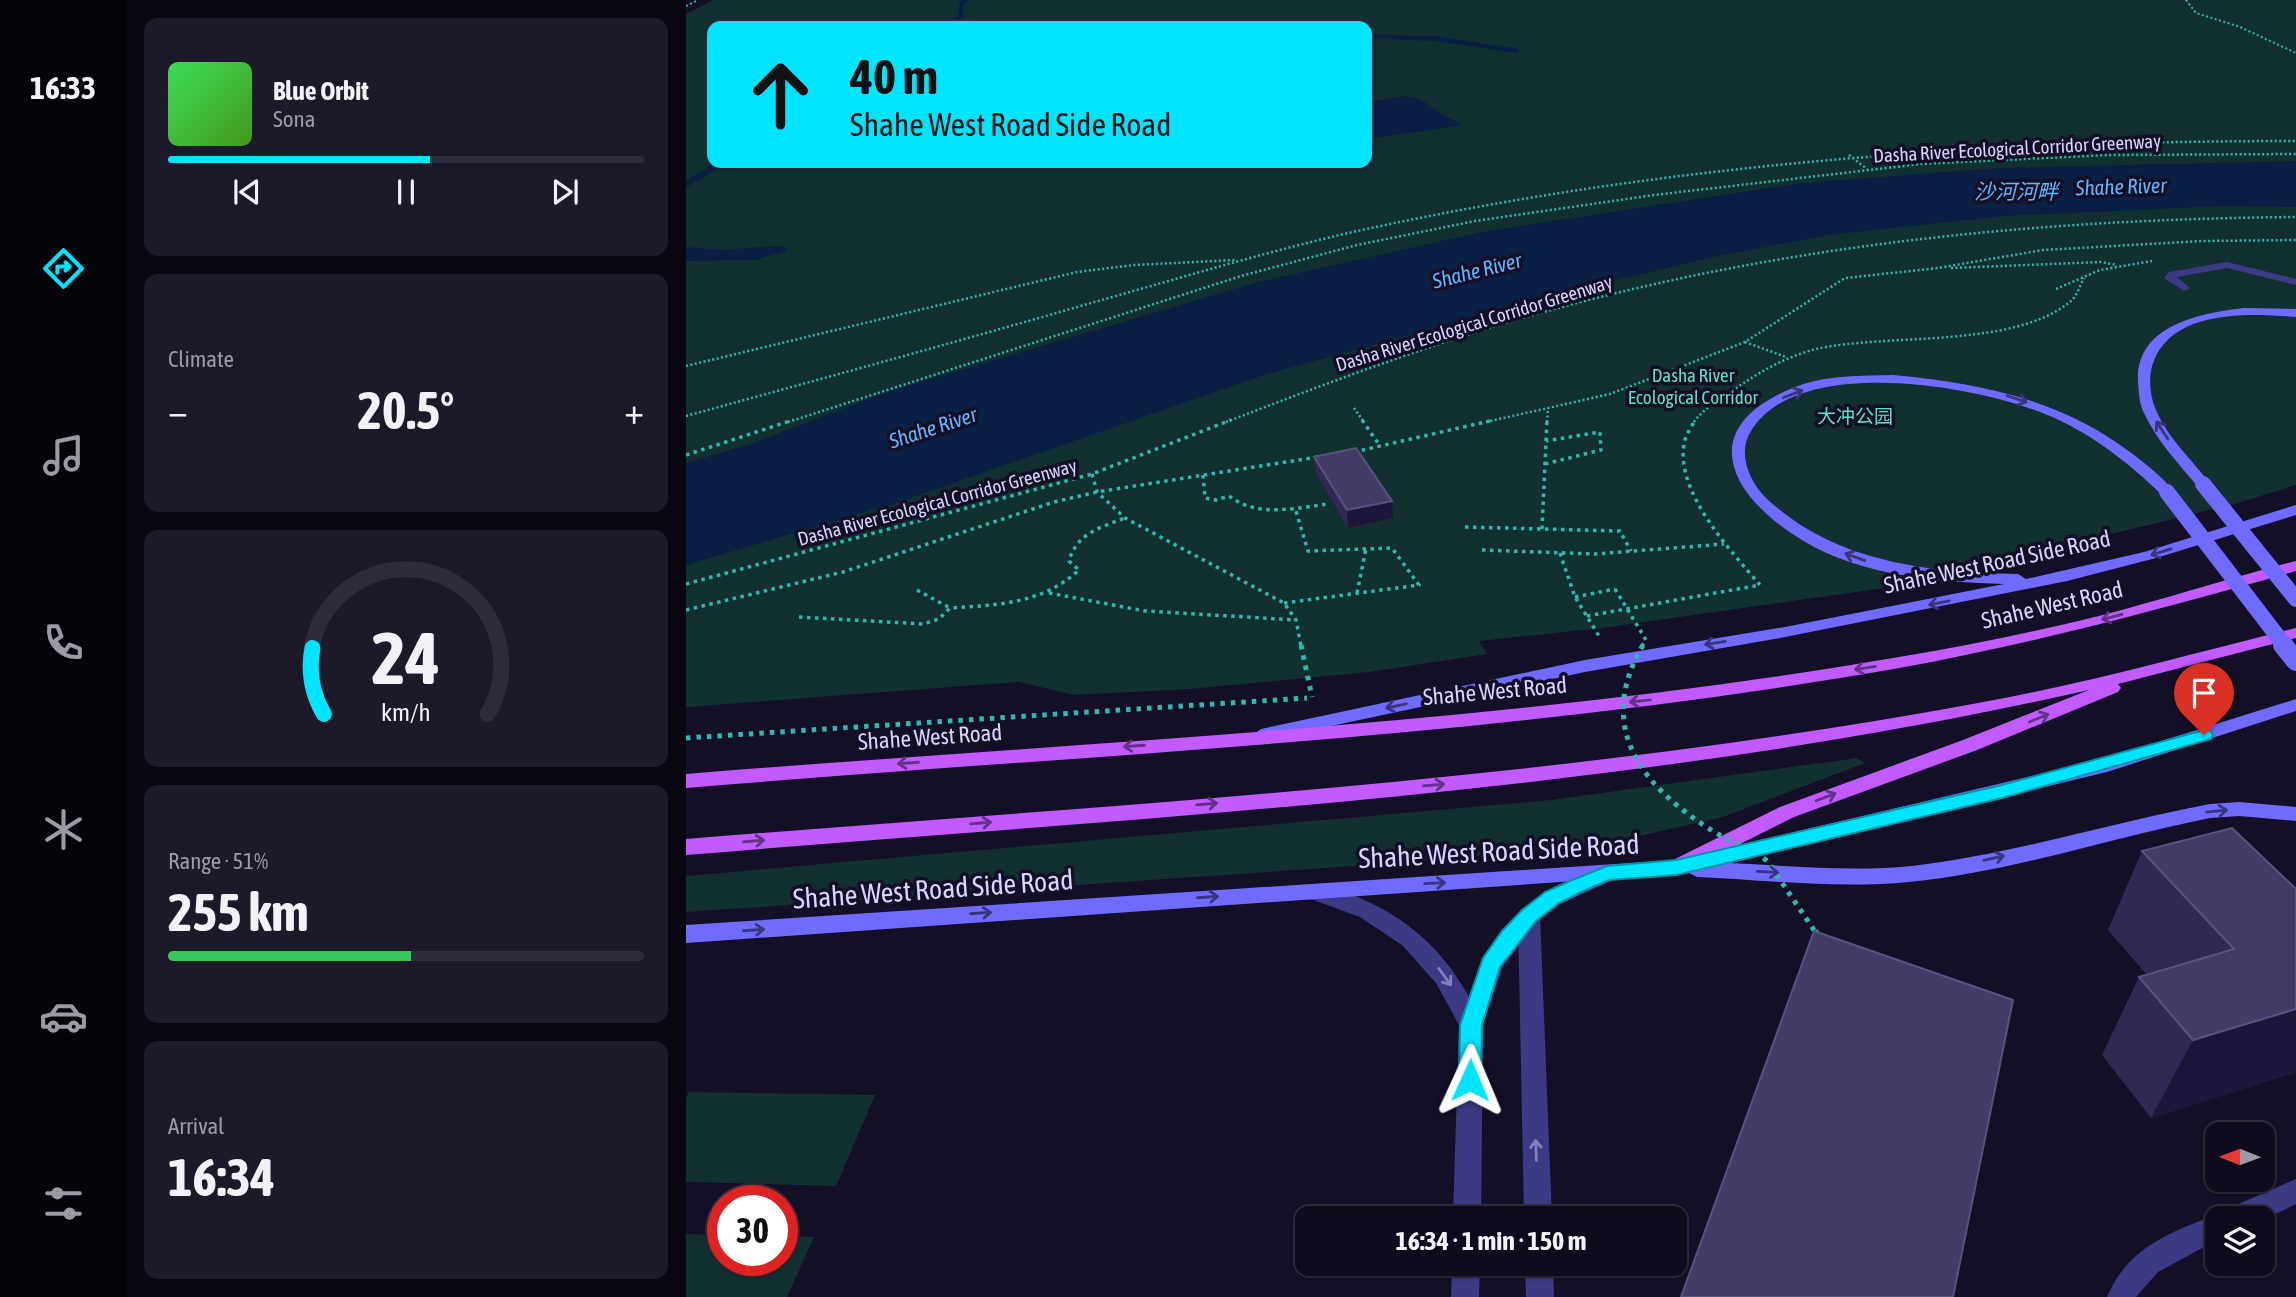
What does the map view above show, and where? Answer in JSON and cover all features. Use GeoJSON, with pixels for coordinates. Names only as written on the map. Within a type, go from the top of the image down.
{"type":"FeatureCollection","features":[{"type":"Feature","properties":{"kind":"main road"},"geometry":{"type":"LineString","coordinates":[[2296,313],[2249,311],[2201,318],[2165,334],[2150,352],[2144,379],[2146,403],[2167,438],[2296,598]]}},
{"type":"Feature","properties":{"kind":"main road"},"geometry":{"type":"LineString","coordinates":[[2067,576],[1978,579],[1927,574],[1875,564],[1832,548],[1795,530],[1767,508],[1747,486],[1738,464],[1738,444],[1747,425],[1772,403],[1810,388],[1883,378],[1938,382],[1993,392],[2055,412],[2124,454],[2167,492],[2296,660]]}},
{"type":"Feature","properties":{"kind":"main road","name":"Shahe West Road Side Road"},"geometry":{"type":"LineString","coordinates":[[1251,736],[1585,666],[1785,632],[2067,576],[2150,555],[2296,510]]}},
{"type":"Feature","properties":{"kind":"main road","name":"Shahe West Road"},"geometry":{"type":"LineString","coordinates":[[686,779],[1251,736],[1557,710],[1679,696],[1858,669],[2024,639],[2215,592],[2296,566]]}},
{"type":"Feature","properties":{"kind":"main road"},"geometry":{"type":"LineString","coordinates":[[686,847],[1559,773],[1815,738],[1980,709],[2155,670],[2296,633]]}},
{"type":"Feature","properties":{"kind":"main road"},"geometry":{"type":"LineString","coordinates":[[1676,867],[1787,812],[1970,745],[2155,670]]}},
{"type":"Feature","properties":{"kind":"main road","name":"Shahe West Road Side Road"},"geometry":{"type":"LineString","coordinates":[[686,934],[1676,867],[2107,765],[2296,705]]}},
{"type":"Feature","properties":{"kind":"main road"},"geometry":{"type":"LineString","coordinates":[[1676,867],[1828,876],[1908,874],[1953,868],[2210,811],[2239,809],[2296,814]]}},
{"type":"Feature","properties":{"kind":"street"},"geometry":{"type":"LineString","coordinates":[[2184,288],[2171,278],[2173,274],[2227,265],[2296,282]]}},
{"type":"Feature","properties":{"kind":"street"},"geometry":{"type":"LineString","coordinates":[[1467,1206],[1471,1025],[1491,964],[1509,937],[1529,915],[1552,898],[1607,873]]}},
{"type":"Feature","properties":{"kind":"street"},"geometry":{"type":"LineString","coordinates":[[1308,890],[1370,910],[1408,935],[1444,975],[1471,1025]]}},
{"type":"Feature","properties":{"kind":"street"},"geometry":{"type":"LineString","coordinates":[[1529,915],[1538,1206]]}},
{"type":"Feature","properties":{"kind":"street"},"geometry":{"type":"LineString","coordinates":[[2263,1206],[2296,1191]]}},
{"type":"Feature","properties":{"kind":"street"},"geometry":{"type":"LineString","coordinates":[[2121,1297],[2126,1283],[2145,1264],[2205,1233]]}},
{"type":"Feature","properties":{"kind":"street"},"geometry":{"type":"LineString","coordinates":[[1465,1297],[1466,1276]]}},
{"type":"Feature","properties":{"kind":"street"},"geometry":{"type":"LineString","coordinates":[[1539,1276],[1540,1297]]}},
{"type":"Feature","properties":{"kind":"path"},"geometry":{"type":"LineString","coordinates":[[686,6],[698,0]]}},
{"type":"Feature","properties":{"kind":"path"},"geometry":{"type":"LineString","coordinates":[[2186,0],[2196,13],[2240,27],[2296,53]]}},
{"type":"Feature","properties":{"kind":"path"},"geometry":{"type":"LineString","coordinates":[[686,416],[1242,260],[1361,231],[1540,195],[1687,173],[1848,155],[2077,142],[2296,142]]}},
{"type":"Feature","properties":{"kind":"path","name":"Dasha River Ecological Corridor Greenway"},"geometry":{"type":"LineString","coordinates":[[686,454],[989,355],[1342,248],[1520,214],[1868,169],[2034,158],[2296,154]]}},
{"type":"Feature","properties":{"kind":"path"},"geometry":{"type":"LineString","coordinates":[[1848,155],[1868,169]]}},
{"type":"Feature","properties":{"kind":"path","name":"Dasha River Ecological Corridor Greenway"},"geometry":{"type":"LineString","coordinates":[[686,584],[1092,474],[1382,362],[1579,302],[1675,279],[1848,247],[2062,225],[2170,218],[2296,217]]}},
{"type":"Feature","properties":{"kind":"path"},"geometry":{"type":"LineString","coordinates":[[1340,454],[1610,394],[1745,342],[1845,278],[1938,268],[2043,250],[2202,241],[2296,240]]}},
{"type":"Feature","properties":{"kind":"path"},"geometry":{"type":"LineString","coordinates":[[686,366],[1077,272],[1124,265],[1242,260]]}},
{"type":"Feature","properties":{"kind":"path"},"geometry":{"type":"LineString","coordinates":[[1938,268],[2101,262],[2122,265]]}},
{"type":"Feature","properties":{"kind":"path"},"geometry":{"type":"LineString","coordinates":[[1587,616],[1760,585],[1725,544],[1691,488],[1683,462],[1686,435],[1696,418],[1752,376],[1787,358],[1821,348],[1974,334],[2058,311],[2076,297],[2084,278]]}},
{"type":"Feature","properties":{"kind":"path"},"geometry":{"type":"LineString","coordinates":[[1745,342],[1787,358]]}},
{"type":"Feature","properties":{"kind":"path"},"geometry":{"type":"LineString","coordinates":[[1354,408],[1380,446]]}},
{"type":"Feature","properties":{"kind":"path"},"geometry":{"type":"LineString","coordinates":[[1542,529],[1548,408]]}},
{"type":"Feature","properties":{"kind":"path"},"geometry":{"type":"LineString","coordinates":[[1545,464],[1601,450],[1600,432],[1546,440]]}},
{"type":"Feature","properties":{"kind":"path"},"geometry":{"type":"LineString","coordinates":[[686,610],[843,572],[1054,502],[1097,492],[1327,456]]}},
{"type":"Feature","properties":{"kind":"path"},"geometry":{"type":"LineString","coordinates":[[1092,474],[1097,492],[1125,518],[1284,603],[1296,620],[1312,697]]}},
{"type":"Feature","properties":{"kind":"path"},"geometry":{"type":"LineString","coordinates":[[1203,475],[1205,498],[1216,500],[1229,496],[1236,504],[1272,510],[1328,504]]}},
{"type":"Feature","properties":{"kind":"path"},"geometry":{"type":"LineString","coordinates":[[1284,603],[1419,585],[1392,548],[1308,551],[1295,508]]}},
{"type":"Feature","properties":{"kind":"path"},"geometry":{"type":"LineString","coordinates":[[917,590],[950,608],[1007,604],[1048,593],[1067,583],[1079,570],[1069,561],[1070,550],[1077,541],[1125,518]]}},
{"type":"Feature","properties":{"kind":"path"},"geometry":{"type":"LineString","coordinates":[[1465,527],[1620,531],[1631,551]]}},
{"type":"Feature","properties":{"kind":"path"},"geometry":{"type":"LineString","coordinates":[[1482,550],[1560,553],[1725,544]]}},
{"type":"Feature","properties":{"kind":"path"},"geometry":{"type":"LineString","coordinates":[[1357,593],[1366,549]]}},
{"type":"Feature","properties":{"kind":"path"},"geometry":{"type":"LineString","coordinates":[[1560,553],[1575,597],[1599,636],[1587,639]]}},
{"type":"Feature","properties":{"kind":"path"},"geometry":{"type":"LineString","coordinates":[[1575,597],[1615,589],[1646,640],[1632,659],[1623,680],[1620,703],[1623,727],[1632,752],[1652,782],[1681,810],[1719,835],[1763,856],[1824,943]]}},
{"type":"Feature","properties":{"kind":"path"},"geometry":{"type":"LineString","coordinates":[[1048,593],[1144,611],[1189,613],[1215,618],[1296,620]]}},
{"type":"Feature","properties":{"kind":"path"},"geometry":{"type":"LineString","coordinates":[[799,617],[923,624],[939,619],[950,608]]}},
{"type":"Feature","properties":{"kind":"path"},"geometry":{"type":"LineString","coordinates":[[686,738],[1326,696]]}},
{"type":"Feature","properties":{"kind":"green space","name":"Dasha River Ecological Corridor"},"geometry":{"type":"Polygon","coordinates":[[[713,0],[2296,0],[2296,485],[2238,503],[1899,586],[1602,628],[1479,641],[1487,654],[1369,672],[1190,689],[1074,695],[1019,682],[686,707],[686,14],[713,0]]]}},
{"type":"Feature","properties":{"kind":"green space"},"geometry":{"type":"Polygon","coordinates":[[[1857,758],[1865,763],[1723,817],[1635,837],[1442,860],[686,912],[686,876],[1551,800],[1857,758]]]}},
{"type":"Feature","properties":{"kind":"green space"},"geometry":{"type":"Polygon","coordinates":[[[689,1092],[875,1095],[836,1186],[686,1182],[686,1098],[689,1092]]]}},
{"type":"Feature","properties":{"kind":"green space"},"geometry":{"type":"Polygon","coordinates":[[[686,1234],[707,1235],[707,1276],[796,1276],[787,1297],[686,1297],[686,1234]]]}},
{"type":"Feature","properties":{"kind":"green space"},"geometry":{"type":"Polygon","coordinates":[[[798,1236],[814,1237],[798,1273],[798,1236]]]}},
{"type":"Feature","properties":{"kind":"water"},"geometry":{"type":"Polygon","coordinates":[[[1401,96],[1411,97],[1461,123],[1457,126],[1372,138],[1372,102],[1401,96]]]}},
{"type":"Feature","properties":{"kind":"water"},"geometry":{"type":"Polygon","coordinates":[[[2296,161],[2296,207],[2222,206],[2004,216],[1828,235],[1714,257],[1574,290],[1264,375],[902,501],[686,565],[686,463],[751,444],[887,392],[1258,282],[1482,232],[1801,183],[2000,168],[2296,161]]]}},
{"type":"Feature","properties":{"kind":"water"},"geometry":{"type":"Polygon","coordinates":[[[686,247],[722,250],[786,247],[787,251],[754,260],[686,261],[686,247]]]}},
{"type":"Feature","properties":{"kind":"building"},"geometry":{"type":"Polygon","coordinates":[[[1356,448],[1392,501],[1347,510],[1314,457],[1356,448]]]}},
{"type":"Feature","properties":{"kind":"building"},"geometry":{"type":"Polygon","coordinates":[[[2232,828],[2296,889],[2296,1009],[2193,1040],[2139,977],[2234,949],[2142,851],[2232,828]]]}},
{"type":"Feature","properties":{"kind":"building"},"geometry":{"type":"Polygon","coordinates":[[[1814,931],[2013,1000],[1953,1297],[1681,1297],[1814,931]]]}},
{"type":"Feature","properties":{"kind":"waterway"},"geometry":{"type":"LineString","coordinates":[[954,21],[961,16],[961,4],[966,0]]}},
{"type":"Feature","properties":{"kind":"waterway"},"geometry":{"type":"LineString","coordinates":[[1372,36],[1439,39],[1517,51]]}},
{"type":"Feature","properties":{"kind":"waterway"},"geometry":{"type":"LineString","coordinates":[[686,184],[713,168]]}},
{"type":"Feature","properties":{"kind":"route"},"geometry":{"type":"LineString","coordinates":[[1470,1080],[1471,1025],[1491,964],[1509,937],[1529,915],[1552,898],[1577,886],[1607,873],[1676,867],[2002,792],[2107,765],[2204,735]]}},
{"type":"Feature","properties":{"kind":"water label","name":"Shahe River"},"geometry":{"type":"Point","coordinates":[2121,187]}},
{"type":"Feature","properties":{"kind":"water label","name":"沙河河畔"},"geometry":{"type":"Point","coordinates":[2016,192]}},
{"type":"Feature","properties":{"kind":"water label","name":"Shahe River"},"geometry":{"type":"Point","coordinates":[1477,271]}},
{"type":"Feature","properties":{"kind":"water label","name":"Shahe River"},"geometry":{"type":"Point","coordinates":[933,428]}},
{"type":"Feature","properties":{"kind":"park label","name":"大冲公园"},"geometry":{"type":"Point","coordinates":[1855,416]}}]}
